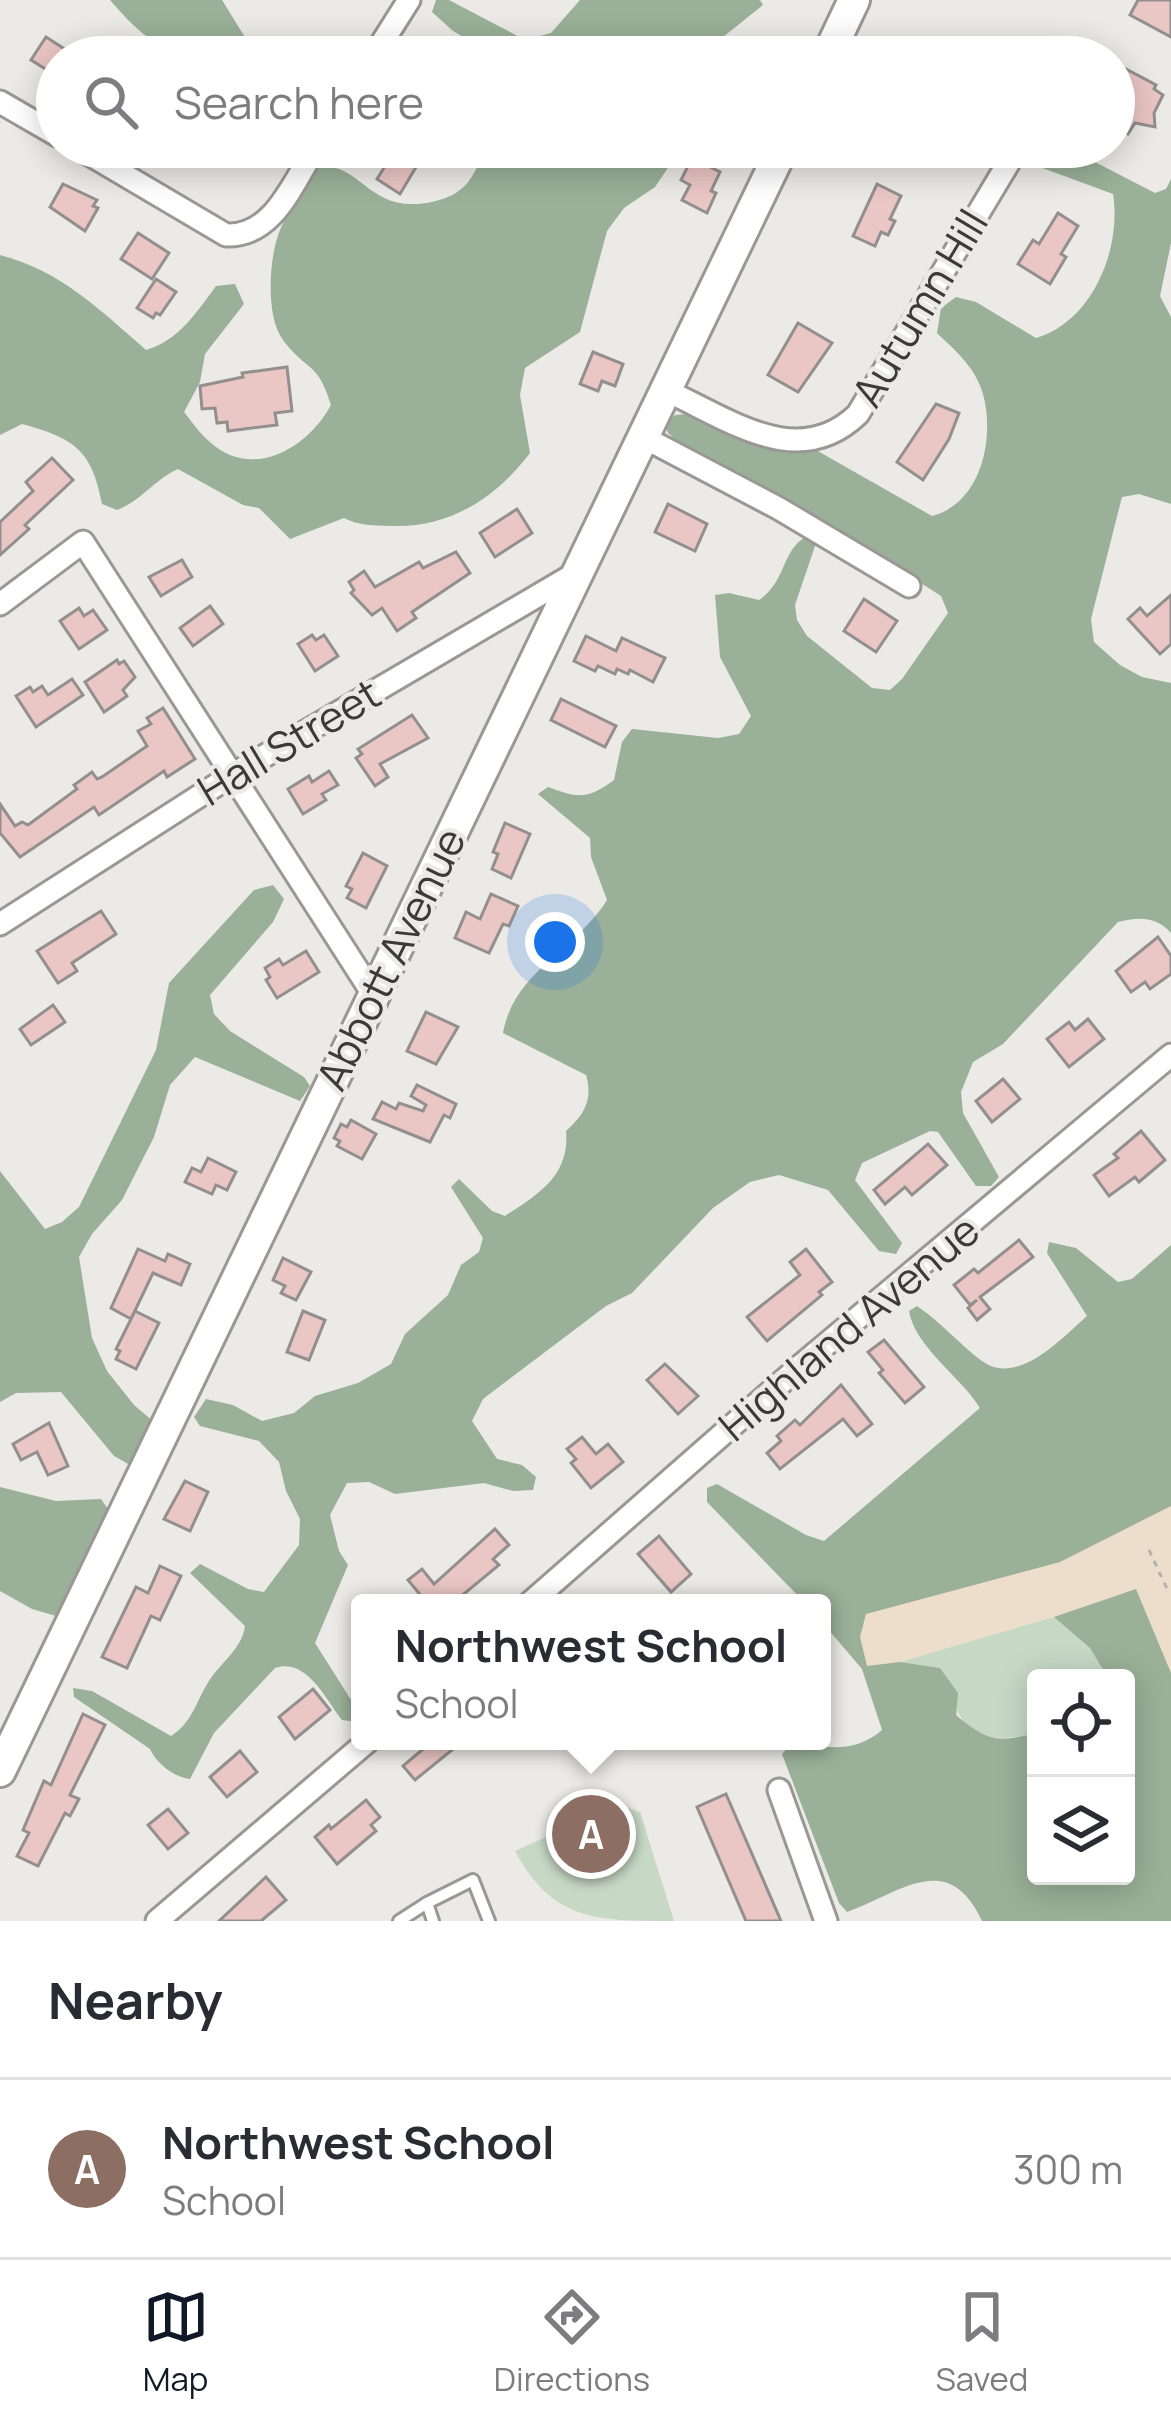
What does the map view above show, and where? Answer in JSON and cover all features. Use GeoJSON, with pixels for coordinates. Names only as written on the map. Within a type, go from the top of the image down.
{"type":"FeatureCollection","features":[{"type":"Feature","properties":{"kind":"street"},"geometry":{"type":"LineString","coordinates":[[386,36],[409,0]]}},
{"type":"Feature","properties":{"kind":"street"},"geometry":{"type":"LineString","coordinates":[[837,36],[854,0]]}},
{"type":"Feature","properties":{"kind":"street"},"geometry":{"type":"LineString","coordinates":[[0,102],[36,123]]}},
{"type":"Feature","properties":{"kind":"street"},"geometry":{"type":"LineString","coordinates":[[112,168],[226,236],[253,232],[273,215],[303,168]]}},
{"type":"Feature","properties":{"kind":"street","name":"Abbott Avenue"},"geometry":{"type":"LineString","coordinates":[[0,1772],[773,168]]}},
{"type":"Feature","properties":{"kind":"street","name":"Autumn Hill"},"geometry":{"type":"LineString","coordinates":[[667,392],[781,442],[812,441],[844,427],[858,414],[1005,168]]}},
{"type":"Feature","properties":{"kind":"street"},"geometry":{"type":"LineString","coordinates":[[645,438],[778,508],[909,586]]}},
{"type":"Feature","properties":{"kind":"street"},"geometry":{"type":"LineString","coordinates":[[0,604],[83,542],[374,994]]}},
{"type":"Feature","properties":{"kind":"street","name":"Hall Street"},"geometry":{"type":"LineString","coordinates":[[0,924],[232,775],[583,569]]}},
{"type":"Feature","properties":{"kind":"street","name":"Highland Avenue"},"geometry":{"type":"LineString","coordinates":[[540,1594],[798,1368],[1171,1055]]}},
{"type":"Feature","properties":{"kind":"street"},"geometry":{"type":"LineString","coordinates":[[158,1921],[358,1750]]}},
{"type":"Feature","properties":{"kind":"street"},"geometry":{"type":"LineString","coordinates":[[778,1790],[826,1921]]}},
{"type":"Feature","properties":{"kind":"lane"},"geometry":{"type":"LineString","coordinates":[[399,1921],[473,1880],[489,1921]]}},
{"type":"Feature","properties":{"kind":"lane"},"geometry":{"type":"LineString","coordinates":[[427,1904],[433,1921]]}},
{"type":"Feature","properties":{"kind":"path"},"geometry":{"type":"LineString","coordinates":[[1149,1550],[1168,1591]]}},
{"type":"Feature","properties":{"kind":"shaded area"},"geometry":{"type":"Polygon","coordinates":[[[1171,1245],[1171,1882],[1135,1719],[1135,1669],[1027,1669],[1027,1694],[912,1728],[831,1633],[831,1594],[797,1594],[783,1577],[1171,1245]]]}},
{"type":"Feature","properties":{"kind":"green space"},"geometry":{"type":"Polygon","coordinates":[[[110,0],[222,0],[244,36],[147,36],[110,0]]]}},
{"type":"Feature","properties":{"kind":"green space"},"geometry":{"type":"Polygon","coordinates":[[[436,0],[449,0],[517,36],[462,36],[432,12],[436,0]]]}},
{"type":"Feature","properties":{"kind":"green space"},"geometry":{"type":"Polygon","coordinates":[[[580,0],[760,0],[763,5],[724,36],[540,36],[551,33],[580,0]]]}},
{"type":"Feature","properties":{"kind":"green space"},"geometry":{"type":"Polygon","coordinates":[[[319,168],[335,168],[380,196],[411,204],[443,199],[470,180],[476,168],[668,168],[655,187],[624,208],[607,231],[580,332],[525,368],[520,395],[530,453],[502,484],[469,508],[412,525],[367,525],[344,518],[290,539],[259,508],[243,505],[178,469],[117,510],[102,504],[86,458],[67,441],[22,424],[0,435],[0,255],[61,281],[146,350],[177,333],[216,286],[235,284],[244,304],[205,354],[200,382],[184,412],[199,432],[226,453],[261,459],[294,446],[331,405],[321,381],[277,329],[271,286],[280,230],[319,168]]]}},
{"type":"Feature","properties":{"kind":"green space"},"geometry":{"type":"Polygon","coordinates":[[[1042,168],[1107,168],[1155,193],[1166,189],[1171,179],[1171,243],[1160,296],[1171,317],[1171,504],[1139,494],[1122,497],[1091,619],[1094,642],[1120,665],[1142,677],[1171,683],[1171,933],[1146,919],[1118,922],[1003,1044],[973,1062],[961,1092],[963,1113],[999,1177],[991,1186],[976,1186],[938,1132],[930,1131],[862,1163],[855,1180],[902,1243],[896,1254],[879,1251],[828,1190],[779,1175],[750,1182],[713,1208],[632,1293],[606,1306],[483,1399],[472,1421],[497,1459],[522,1465],[536,1477],[533,1490],[513,1491],[484,1483],[395,1494],[369,1482],[347,1483],[330,1515],[339,1551],[348,1565],[315,1643],[351,1700],[351,1721],[342,1720],[305,1674],[286,1666],[275,1668],[214,1733],[190,1779],[172,1773],[150,1749],[74,1697],[73,1688],[92,1691],[171,1736],[189,1718],[209,1681],[240,1642],[245,1626],[190,1573],[200,1564],[248,1589],[264,1592],[299,1545],[300,1519],[279,1462],[259,1441],[200,1426],[194,1417],[206,1399],[233,1405],[262,1421],[294,1413],[315,1396],[358,1383],[391,1364],[405,1334],[448,1295],[461,1265],[479,1252],[483,1238],[451,1187],[459,1179],[492,1211],[505,1216],[550,1182],[563,1160],[566,1131],[586,1106],[586,1075],[503,1033],[520,993],[607,900],[591,857],[590,838],[538,794],[548,787],[589,794],[614,780],[622,742],[632,729],[718,738],[739,734],[751,716],[720,657],[715,595],[759,600],[775,583],[795,546],[812,534],[816,543],[795,605],[797,620],[807,636],[872,688],[890,690],[902,679],[948,613],[941,596],[843,533],[684,447],[665,425],[675,415],[688,414],[759,443],[790,451],[816,450],[932,516],[949,509],[973,483],[987,429],[983,394],[975,376],[937,333],[941,308],[956,297],[976,302],[1036,338],[1056,329],[1073,316],[1099,281],[1113,237],[1113,194],[1042,168]]]}},
{"type":"Feature","properties":{"kind":"green space"},"geometry":{"type":"Polygon","coordinates":[[[273,885],[284,899],[273,922],[210,995],[214,1014],[230,1031],[304,1077],[310,1086],[300,1101],[195,1057],[170,1085],[154,1137],[122,1200],[79,1257],[92,1338],[107,1371],[154,1422],[130,1465],[114,1456],[61,1392],[16,1393],[0,1402],[0,1171],[45,1229],[79,1207],[156,1050],[169,983],[254,890],[273,885]]]}},
{"type":"Feature","properties":{"kind":"green space"},"geometry":{"type":"Polygon","coordinates":[[[1049,1242],[1076,1248],[1118,1282],[1132,1279],[1171,1245],[1171,1506],[1060,1562],[866,1614],[860,1637],[867,1666],[900,1662],[940,1668],[958,1693],[956,1715],[976,1730],[1001,1739],[1027,1735],[1027,1885],[1135,1885],[1135,1669],[1103,1669],[1090,1648],[1054,1617],[1136,1589],[1171,1673],[1171,1921],[982,1921],[969,1899],[954,1886],[938,1881],[904,1887],[847,1912],[839,1903],[782,1754],[861,1743],[882,1730],[862,1669],[831,1633],[831,1594],[796,1594],[707,1502],[707,1488],[717,1484],[824,1541],[980,1408],[920,1337],[909,1311],[917,1306],[982,1361],[1010,1368],[1039,1356],[1087,1316],[1047,1253],[1049,1242]]]}},
{"type":"Feature","properties":{"kind":"green space"},"geometry":{"type":"Polygon","coordinates":[[[0,1487],[56,1501],[101,1499],[108,1509],[56,1616],[0,1591],[0,1487]]]}},
{"type":"Feature","properties":{"kind":"green space"},"geometry":{"type":"Polygon","coordinates":[[[1054,1617],[1090,1648],[1104,1669],[1027,1669],[1027,1735],[996,1738],[970,1728],[961,1718],[940,1668],[900,1662],[1054,1617]]]}},
{"type":"Feature","properties":{"kind":"green space"},"geometry":{"type":"Polygon","coordinates":[[[618,1804],[640,1812],[674,1921],[621,1920],[579,1912],[545,1891],[515,1851],[618,1804]]]}},
{"type":"Feature","properties":{"kind":"building"},"geometry":{"type":"Polygon","coordinates":[[[1138,0],[1171,0],[1171,37],[1130,15],[1138,0]]]}},
{"type":"Feature","properties":{"kind":"building"},"geometry":{"type":"Polygon","coordinates":[[[1135,74],[1156,85],[1154,89],[1163,95],[1154,113],[1155,127],[1135,123],[1135,74]]]}},
{"type":"Feature","properties":{"kind":"building"},"geometry":{"type":"Polygon","coordinates":[[[384,168],[415,168],[400,194],[377,179],[384,168]]]}},
{"type":"Feature","properties":{"kind":"building"},"geometry":{"type":"Polygon","coordinates":[[[687,168],[720,172],[707,213],[682,200],[690,185],[681,180],[687,168]]]}},
{"type":"Feature","properties":{"kind":"building"},"geometry":{"type":"Polygon","coordinates":[[[63,184],[97,200],[93,206],[98,208],[85,231],[50,207],[63,184]]]}},
{"type":"Feature","properties":{"kind":"building"},"geometry":{"type":"Polygon","coordinates":[[[877,184],[901,196],[888,235],[881,232],[875,246],[853,236],[877,184]]]}},
{"type":"Feature","properties":{"kind":"building"},"geometry":{"type":"Polygon","coordinates":[[[1058,213],[1078,226],[1050,284],[1018,264],[1033,240],[1039,244],[1058,213]]]}},
{"type":"Feature","properties":{"kind":"building"},"geometry":{"type":"Polygon","coordinates":[[[138,233],[169,253],[152,279],[121,259],[138,233]]]}},
{"type":"Feature","properties":{"kind":"building"},"geometry":{"type":"Polygon","coordinates":[[[156,279],[176,292],[153,318],[137,308],[156,279]]]}},
{"type":"Feature","properties":{"kind":"building"},"geometry":{"type":"Polygon","coordinates":[[[798,323],[832,343],[798,392],[768,375],[798,323]]]}},
{"type":"Feature","properties":{"kind":"building"},"geometry":{"type":"Polygon","coordinates":[[[593,352],[623,364],[615,386],[602,381],[598,391],[580,384],[593,352]]]}},
{"type":"Feature","properties":{"kind":"building"},"geometry":{"type":"Polygon","coordinates":[[[287,367],[292,411],[275,413],[277,425],[228,431],[227,422],[217,423],[215,408],[202,409],[200,386],[243,377],[242,373],[287,367]]]}},
{"type":"Feature","properties":{"kind":"building"},"geometry":{"type":"Polygon","coordinates":[[[936,404],[959,413],[923,480],[897,462],[936,404]]]}},
{"type":"Feature","properties":{"kind":"building"},"geometry":{"type":"Polygon","coordinates":[[[52,458],[73,480],[0,555],[0,522],[33,491],[26,482],[52,458]]]}},
{"type":"Feature","properties":{"kind":"building"},"geometry":{"type":"Polygon","coordinates":[[[668,504],[707,524],[695,551],[655,532],[668,504]]]}},
{"type":"Feature","properties":{"kind":"building"},"geometry":{"type":"Polygon","coordinates":[[[517,509],[532,533],[495,557],[480,533],[517,509]]]}},
{"type":"Feature","properties":{"kind":"building"},"geometry":{"type":"Polygon","coordinates":[[[456,552],[470,573],[412,612],[416,618],[397,631],[382,608],[372,615],[351,593],[349,582],[364,571],[375,587],[419,562],[423,568],[456,552]]]}},
{"type":"Feature","properties":{"kind":"building"},"geometry":{"type":"Polygon","coordinates":[[[182,560],[192,577],[161,596],[149,577],[182,560]]]}},
{"type":"Feature","properties":{"kind":"building"},"geometry":{"type":"Polygon","coordinates":[[[1171,595],[1171,644],[1160,654],[1128,619],[1140,608],[1147,616],[1171,595]]]}},
{"type":"Feature","properties":{"kind":"building"},"geometry":{"type":"Polygon","coordinates":[[[864,599],[897,621],[876,652],[844,631],[864,599]]]}},
{"type":"Feature","properties":{"kind":"building"},"geometry":{"type":"Polygon","coordinates":[[[210,606],[223,624],[193,646],[180,628],[210,606]]]}},
{"type":"Feature","properties":{"kind":"building"},"geometry":{"type":"Polygon","coordinates":[[[79,608],[84,616],[93,610],[107,630],[79,649],[60,621],[79,608]]]}},
{"type":"Feature","properties":{"kind":"building"},"geometry":{"type":"Polygon","coordinates":[[[312,635],[316,640],[324,635],[338,656],[315,671],[298,644],[312,635]]]}},
{"type":"Feature","properties":{"kind":"building"},"geometry":{"type":"Polygon","coordinates":[[[586,636],[616,651],[622,638],[665,658],[653,682],[630,670],[628,674],[617,669],[615,674],[598,666],[595,671],[574,661],[586,636]]]}},
{"type":"Feature","properties":{"kind":"building"},"geometry":{"type":"Polygon","coordinates":[[[117,660],[119,664],[124,661],[135,677],[123,690],[127,696],[104,712],[85,682],[117,660]]]}},
{"type":"Feature","properties":{"kind":"building"},"geometry":{"type":"Polygon","coordinates":[[[72,679],[83,695],[36,727],[16,696],[42,686],[48,695],[72,679]]]}},
{"type":"Feature","properties":{"kind":"building"},"geometry":{"type":"Polygon","coordinates":[[[561,699],[616,726],[605,747],[551,720],[561,699]]]}},
{"type":"Feature","properties":{"kind":"building"},"geometry":{"type":"Polygon","coordinates":[[[163,708],[195,759],[167,777],[164,771],[99,815],[94,807],[20,857],[0,833],[0,804],[15,826],[28,825],[92,772],[97,779],[102,777],[147,746],[138,731],[151,724],[147,718],[163,708]]]}},
{"type":"Feature","properties":{"kind":"building"},"geometry":{"type":"Polygon","coordinates":[[[412,715],[428,738],[380,764],[388,777],[375,786],[356,758],[362,754],[358,749],[412,715]]]}},
{"type":"Feature","properties":{"kind":"building"},"geometry":{"type":"Polygon","coordinates":[[[329,771],[338,785],[322,794],[326,800],[303,814],[288,789],[329,771]]]}},
{"type":"Feature","properties":{"kind":"building"},"geometry":{"type":"Polygon","coordinates":[[[505,823],[530,834],[511,878],[492,869],[498,854],[493,852],[505,823]]]}},
{"type":"Feature","properties":{"kind":"building"},"geometry":{"type":"Polygon","coordinates":[[[363,853],[387,866],[366,908],[347,898],[352,889],[346,886],[363,853]]]}},
{"type":"Feature","properties":{"kind":"building"},"geometry":{"type":"Polygon","coordinates":[[[491,894],[518,906],[489,953],[455,938],[466,912],[480,919],[491,894]]]}},
{"type":"Feature","properties":{"kind":"building"},"geometry":{"type":"Polygon","coordinates":[[[101,911],[116,934],[72,963],[77,971],[58,983],[37,951],[101,911]]]}},
{"type":"Feature","properties":{"kind":"building"},"geometry":{"type":"Polygon","coordinates":[[[1158,937],[1171,956],[1171,974],[1150,989],[1145,982],[1131,992],[1116,971],[1158,937]]]}},
{"type":"Feature","properties":{"kind":"building"},"geometry":{"type":"Polygon","coordinates":[[[306,951],[319,972],[277,998],[265,968],[279,959],[283,965],[306,951]]]}},
{"type":"Feature","properties":{"kind":"building"},"geometry":{"type":"Polygon","coordinates":[[[53,1005],[65,1022],[31,1045],[20,1029],[53,1005]]]}},
{"type":"Feature","properties":{"kind":"building"},"geometry":{"type":"Polygon","coordinates":[[[426,1012],[458,1027],[436,1064],[407,1051],[426,1012]]]}},
{"type":"Feature","properties":{"kind":"building"},"geometry":{"type":"Polygon","coordinates":[[[1088,1019],[1104,1039],[1069,1067],[1047,1039],[1069,1022],[1075,1030],[1088,1019]]]}},
{"type":"Feature","properties":{"kind":"building"},"geometry":{"type":"Polygon","coordinates":[[[1003,1079],[1020,1099],[992,1122],[976,1101],[1003,1079]]]}},
{"type":"Feature","properties":{"kind":"building"},"geometry":{"type":"Polygon","coordinates":[[[417,1085],[456,1104],[450,1118],[444,1115],[430,1142],[373,1119],[382,1102],[396,1109],[399,1103],[423,1111],[426,1105],[411,1096],[417,1085]]]}},
{"type":"Feature","properties":{"kind":"building"},"geometry":{"type":"Polygon","coordinates":[[[351,1120],[376,1134],[362,1159],[337,1146],[340,1141],[334,1138],[341,1124],[347,1127],[351,1120]]]}},
{"type":"Feature","properties":{"kind":"building"},"geometry":{"type":"Polygon","coordinates":[[[1141,1131],[1165,1160],[1139,1182],[1135,1177],[1109,1196],[1094,1175],[1118,1158],[1114,1154],[1141,1131]]]}},
{"type":"Feature","properties":{"kind":"building"},"geometry":{"type":"Polygon","coordinates":[[[928,1144],[947,1165],[912,1195],[905,1187],[885,1204],[874,1190],[928,1144]]]}},
{"type":"Feature","properties":{"kind":"building"},"geometry":{"type":"Polygon","coordinates":[[[208,1158],[236,1172],[227,1190],[216,1185],[212,1194],[185,1182],[192,1168],[201,1172],[208,1158]]]}},
{"type":"Feature","properties":{"kind":"building"},"geometry":{"type":"Polygon","coordinates":[[[1019,1240],[1033,1257],[980,1297],[990,1309],[977,1320],[968,1308],[977,1300],[970,1305],[954,1285],[974,1269],[978,1273],[1019,1240]]]}},
{"type":"Feature","properties":{"kind":"building"},"geometry":{"type":"Polygon","coordinates":[[[138,1249],[165,1261],[168,1254],[190,1264],[181,1285],[153,1273],[131,1319],[111,1308],[138,1249]]]}},
{"type":"Feature","properties":{"kind":"building"},"geometry":{"type":"Polygon","coordinates":[[[806,1249],[832,1282],[767,1341],[747,1317],[800,1275],[790,1262],[806,1249]]]}},
{"type":"Feature","properties":{"kind":"building"},"geometry":{"type":"Polygon","coordinates":[[[283,1258],[311,1272],[296,1300],[281,1293],[285,1286],[273,1280],[283,1258]]]}},
{"type":"Feature","properties":{"kind":"building"},"geometry":{"type":"Polygon","coordinates":[[[135,1311],[159,1323],[136,1369],[116,1359],[120,1351],[116,1349],[135,1311]]]}},
{"type":"Feature","properties":{"kind":"building"},"geometry":{"type":"Polygon","coordinates":[[[303,1311],[325,1320],[309,1360],[287,1352],[303,1311]]]}},
{"type":"Feature","properties":{"kind":"building"},"geometry":{"type":"Polygon","coordinates":[[[884,1340],[924,1387],[905,1403],[868,1352],[884,1340]]]}},
{"type":"Feature","properties":{"kind":"building"},"geometry":{"type":"Polygon","coordinates":[[[665,1364],[698,1396],[678,1414],[647,1380],[665,1364]]]}},
{"type":"Feature","properties":{"kind":"building"},"geometry":{"type":"Polygon","coordinates":[[[841,1385],[872,1424],[857,1436],[843,1419],[780,1469],[767,1453],[781,1441],[777,1436],[795,1420],[800,1425],[841,1385]]]}},
{"type":"Feature","properties":{"kind":"building"},"geometry":{"type":"Polygon","coordinates":[[[49,1423],[68,1466],[48,1475],[37,1452],[21,1460],[13,1444],[49,1423]]]}},
{"type":"Feature","properties":{"kind":"building"},"geometry":{"type":"Polygon","coordinates":[[[582,1437],[596,1454],[608,1444],[623,1462],[591,1488],[571,1463],[576,1459],[567,1449],[582,1437]]]}},
{"type":"Feature","properties":{"kind":"building"},"geometry":{"type":"Polygon","coordinates":[[[185,1481],[208,1492],[190,1531],[164,1519],[185,1481]]]}},
{"type":"Feature","properties":{"kind":"building"},"geometry":{"type":"Polygon","coordinates":[[[495,1529],[509,1545],[493,1559],[499,1565],[464,1594],[420,1594],[408,1580],[422,1569],[434,1584],[495,1529]]]}},
{"type":"Feature","properties":{"kind":"building"},"geometry":{"type":"Polygon","coordinates":[[[659,1536],[691,1574],[671,1592],[638,1554],[659,1536]]]}},
{"type":"Feature","properties":{"kind":"building"},"geometry":{"type":"Polygon","coordinates":[[[160,1566],[181,1576],[160,1620],[151,1616],[127,1668],[102,1657],[136,1587],[148,1593],[160,1566]]]}},
{"type":"Feature","properties":{"kind":"building"},"geometry":{"type":"Polygon","coordinates":[[[313,1689],[330,1710],[295,1739],[279,1717],[313,1689]]]}},
{"type":"Feature","properties":{"kind":"building"},"geometry":{"type":"Polygon","coordinates":[[[83,1714],[105,1725],[70,1795],[79,1799],[70,1816],[65,1813],[38,1866],[17,1856],[29,1833],[23,1830],[44,1781],[51,1785],[83,1714]]]}},
{"type":"Feature","properties":{"kind":"building"},"geometry":{"type":"Polygon","coordinates":[[[422,1750],[452,1750],[415,1780],[403,1766],[422,1750]]]}},
{"type":"Feature","properties":{"kind":"building"},"geometry":{"type":"Polygon","coordinates":[[[240,1751],[257,1772],[227,1797],[210,1777],[240,1751]]]}},
{"type":"Feature","properties":{"kind":"building"},"geometry":{"type":"Polygon","coordinates":[[[726,1794],[781,1921],[746,1921],[697,1807],[726,1794]]]}},
{"type":"Feature","properties":{"kind":"building"},"geometry":{"type":"Polygon","coordinates":[[[366,1800],[380,1817],[371,1825],[376,1831],[337,1864],[315,1837],[366,1800]]]}},
{"type":"Feature","properties":{"kind":"building"},"geometry":{"type":"Polygon","coordinates":[[[168,1809],[188,1833],[168,1849],[148,1825],[168,1809]]]}},
{"type":"Feature","properties":{"kind":"building"},"geometry":{"type":"Polygon","coordinates":[[[266,1877],[286,1900],[261,1921],[219,1921],[266,1877]]]}},
{"type":"Feature","properties":{"kind":"place","name":"Northwest School"},"geometry":{"type":"Point","coordinates":[591,1834]}}]}
